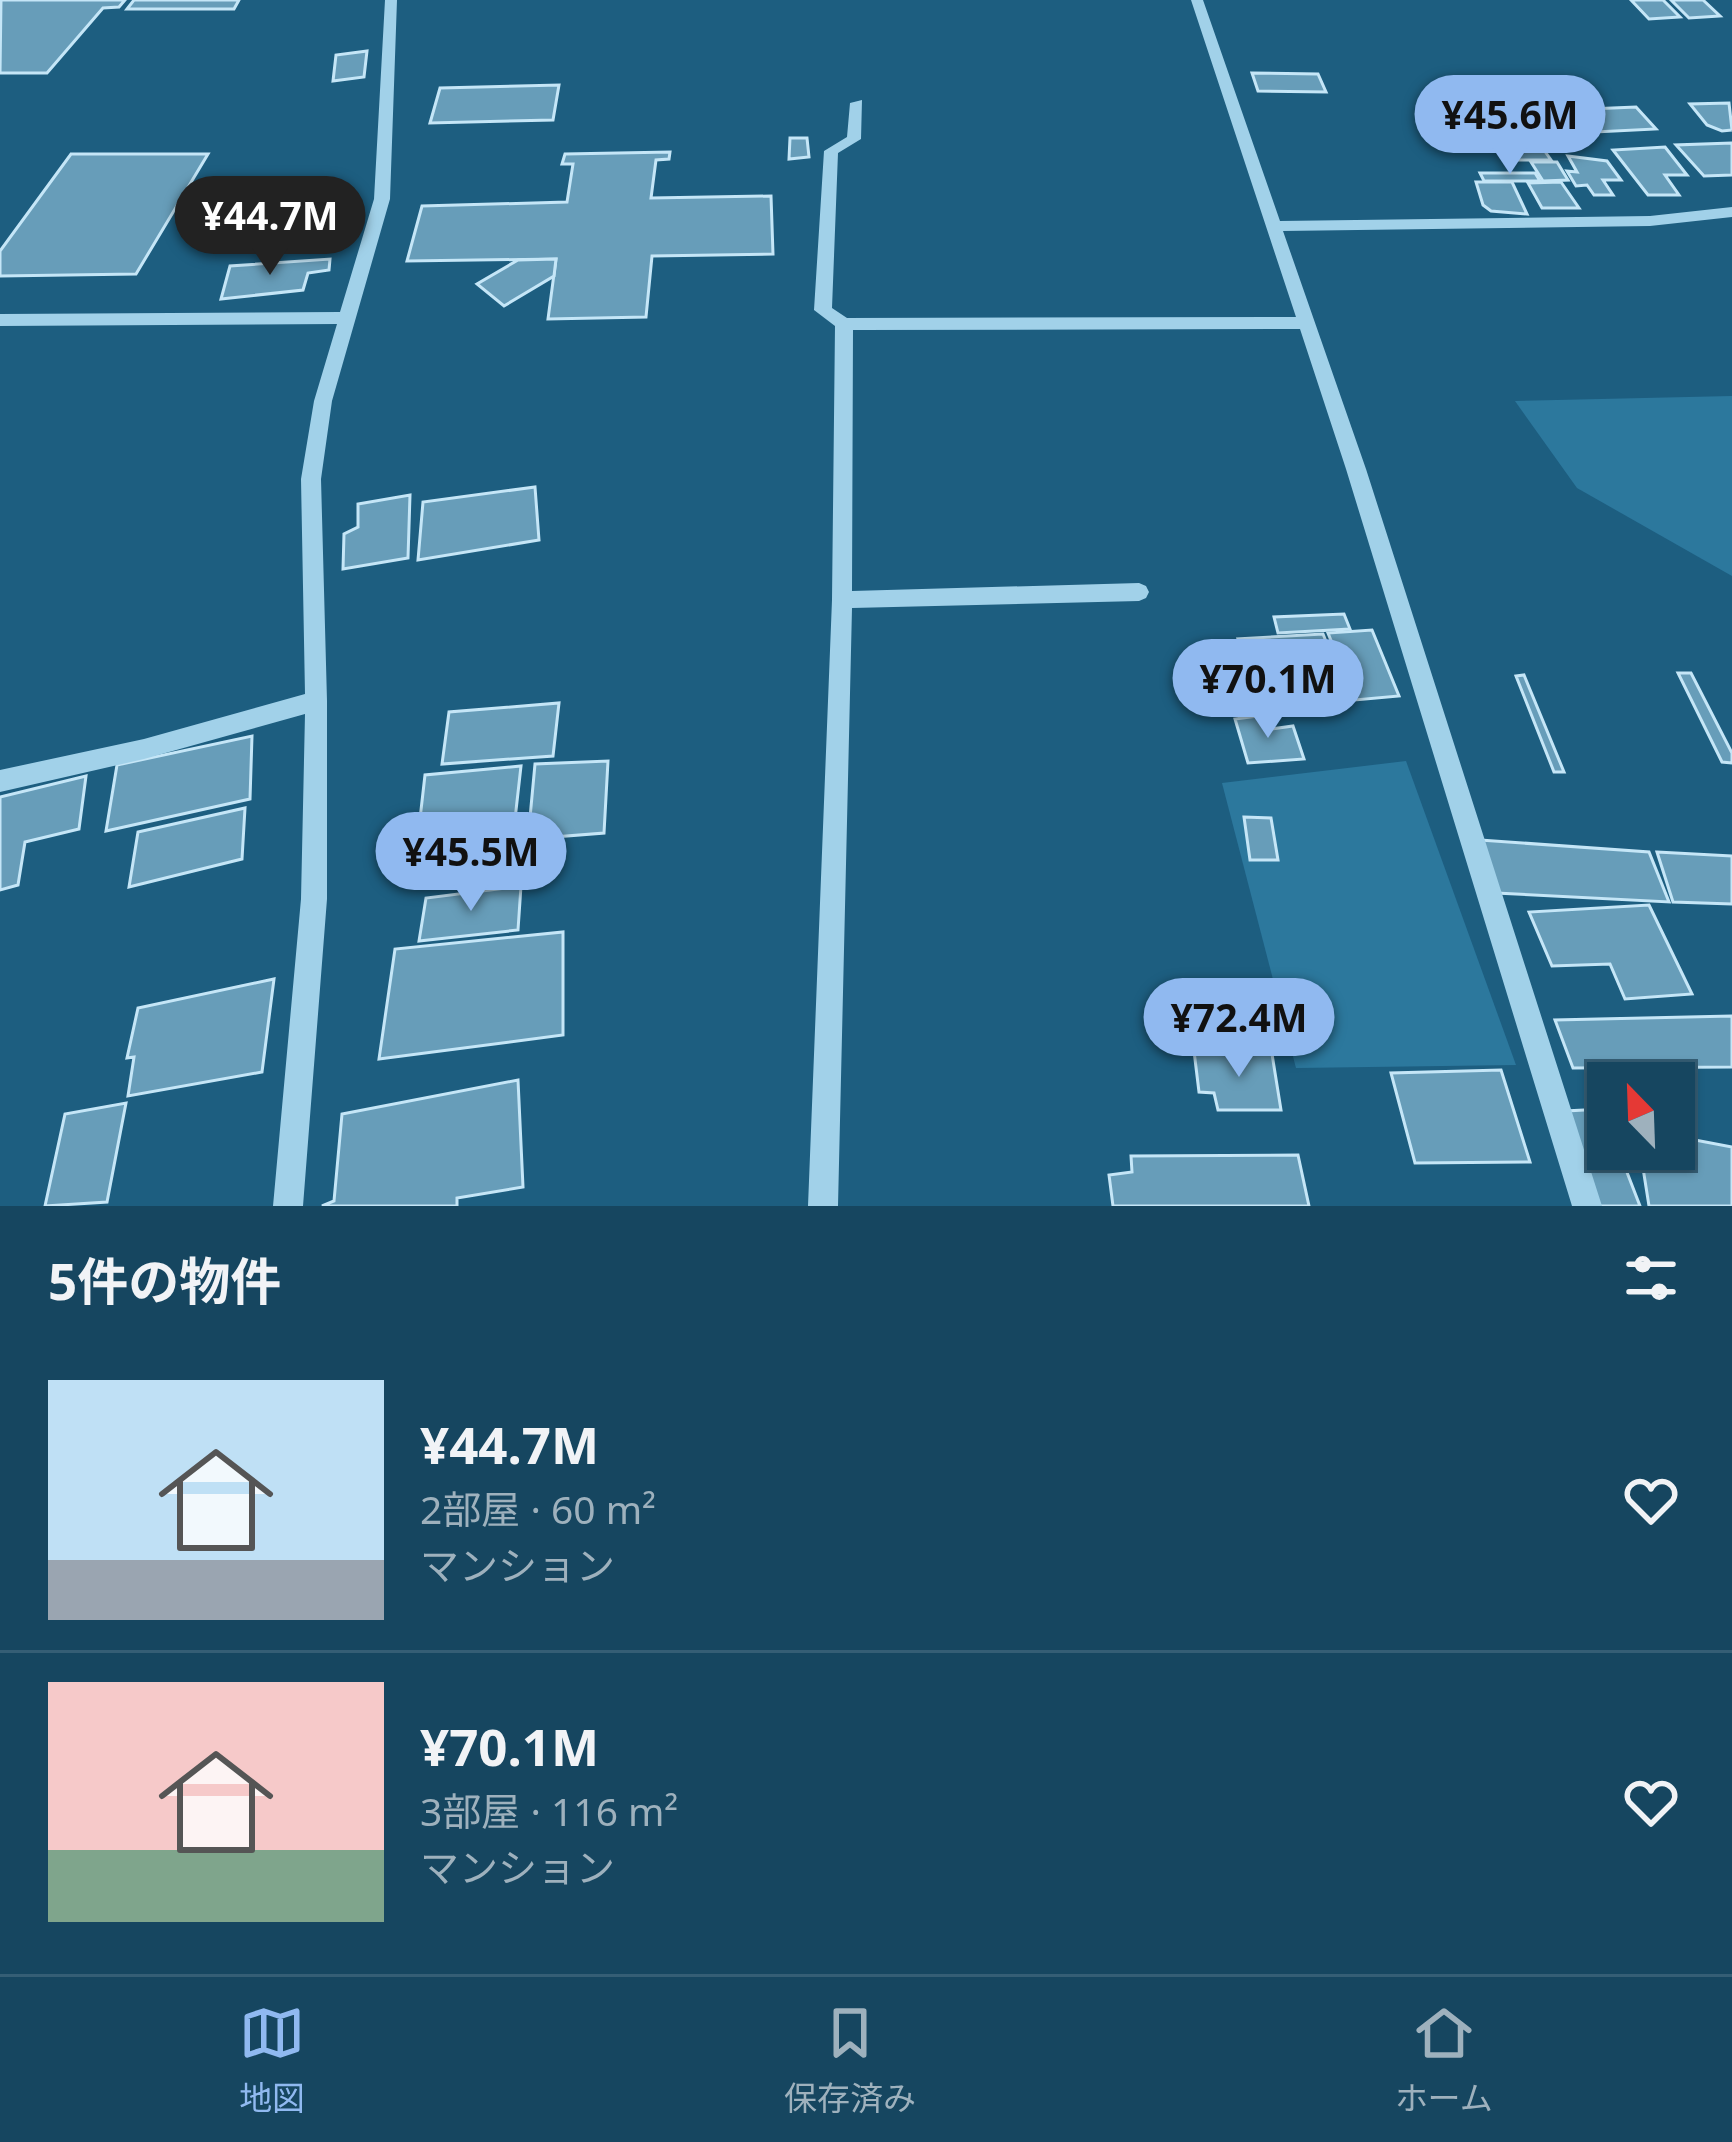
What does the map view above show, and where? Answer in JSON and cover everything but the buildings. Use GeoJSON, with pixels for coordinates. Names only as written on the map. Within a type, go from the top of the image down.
{"type":"FeatureCollection","features":[{"type":"Feature","properties":{"kind":"street"},"geometry":{"type":"LineString","coordinates":[[288,1206],[314,899],[311,479],[323,401],[382,199],[391,0]]}},
{"type":"Feature","properties":{"kind":"street"},"geometry":{"type":"LineString","coordinates":[[1197,0],[1307,323],[1587,1206]]}},
{"type":"Feature","properties":{"kind":"street"},"geometry":{"type":"LineString","coordinates":[[857,103],[854,139],[831,152],[823,310],[844,324],[1307,323]]}},
{"type":"Feature","properties":{"kind":"street"},"geometry":{"type":"LineString","coordinates":[[1274,226],[1650,221],[1732,212]]}},
{"type":"Feature","properties":{"kind":"street"},"geometry":{"type":"LineString","coordinates":[[0,320],[347,318]]}},
{"type":"Feature","properties":{"kind":"street"},"geometry":{"type":"LineString","coordinates":[[823,1206],[842,600],[844,324]]}},
{"type":"Feature","properties":{"kind":"street"},"geometry":{"type":"LineString","coordinates":[[842,600],[1139,592]]}},
{"type":"Feature","properties":{"kind":"street"},"geometry":{"type":"LineString","coordinates":[[0,781],[144,749],[316,701]]}},
{"type":"Feature","properties":{"kind":"shaded area"},"geometry":{"type":"Polygon","coordinates":[[[1732,396],[1732,576],[1577,488],[1515,401],[1732,396]]]}},
{"type":"Feature","properties":{"kind":"shaded area"},"geometry":{"type":"Polygon","coordinates":[[[1406,761],[1516,1065],[1296,1068],[1222,783],[1406,761]]]}}]}
